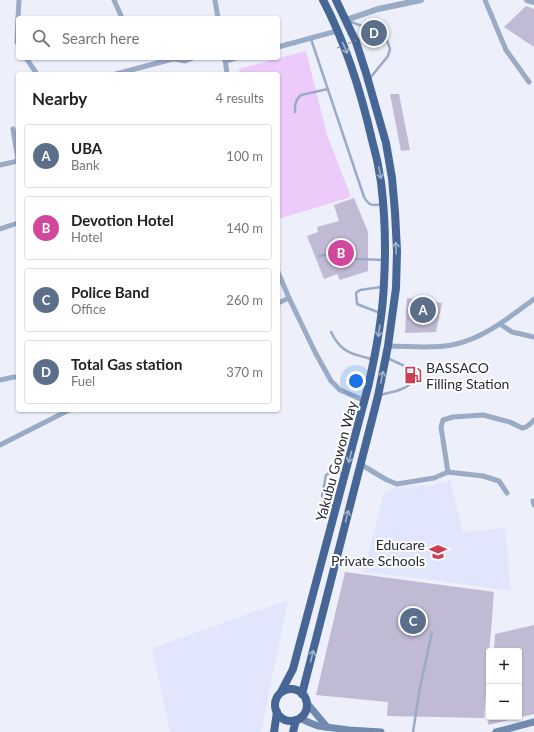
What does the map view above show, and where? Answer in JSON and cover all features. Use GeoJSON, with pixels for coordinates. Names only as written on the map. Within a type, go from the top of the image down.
{"type":"FeatureCollection","features":[{"type":"Feature","properties":{"kind":"highway","name":"Yakubu Gowon Way"},"geometry":{"type":"LineString","coordinates":[[281,692],[293,669],[365,401],[374,359],[384,286],[385,246],[380,174],[357,82],[346,51],[322,0]]}},
{"type":"Feature","properties":{"kind":"highway","name":"Yakubu Gowon Way"},"geometry":{"type":"LineString","coordinates":[[302,694],[378,396],[388,346],[396,288],[397,251],[393,194],[386,143],[356,42],[336,0]]}},
{"type":"Feature","properties":{"kind":"highway"},"geometry":{"type":"LineString","coordinates":[[382,194],[393,194]]}},
{"type":"Feature","properties":{"kind":"highway"},"geometry":{"type":"LineString","coordinates":[[293,732],[298,719],[306,710],[305,697],[299,691],[290,689],[281,692],[276,699],[275,708],[277,712],[283,719],[298,719]]}},
{"type":"Feature","properties":{"kind":"highway"},"geometry":{"type":"LineString","coordinates":[[274,732],[277,712]]}},
{"type":"Feature","properties":{"kind":"main road"},"geometry":{"type":"LineString","coordinates":[[306,702],[327,727]]}},
{"type":"Feature","properties":{"kind":"main road"},"geometry":{"type":"LineString","coordinates":[[298,719],[327,727],[381,732]]}},
{"type":"Feature","properties":{"kind":"main road"},"geometry":{"type":"LineString","coordinates":[[496,732],[534,722]]}},
{"type":"Feature","properties":{"kind":"street"},"geometry":{"type":"LineString","coordinates":[[18,16],[19,0]]}},
{"type":"Feature","properties":{"kind":"street"},"geometry":{"type":"LineString","coordinates":[[114,0],[121,16]]}},
{"type":"Feature","properties":{"kind":"street"},"geometry":{"type":"LineString","coordinates":[[215,0],[218,16]]}},
{"type":"Feature","properties":{"kind":"street"},"geometry":{"type":"LineString","coordinates":[[346,20],[378,9],[421,0]]}},
{"type":"Feature","properties":{"kind":"street"},"geometry":{"type":"LineString","coordinates":[[485,0],[506,50],[529,82]]}},
{"type":"Feature","properties":{"kind":"street"},"geometry":{"type":"LineString","coordinates":[[527,0],[534,2]]}},
{"type":"Feature","properties":{"kind":"street"},"geometry":{"type":"LineString","coordinates":[[280,46],[337,31]]}},
{"type":"Feature","properties":{"kind":"street"},"geometry":{"type":"LineString","coordinates":[[27,60],[35,72]]}},
{"type":"Feature","properties":{"kind":"street"},"geometry":{"type":"LineString","coordinates":[[124,72],[169,60]]}},
{"type":"Feature","properties":{"kind":"street"},"geometry":{"type":"LineString","coordinates":[[225,60],[227,72]]}},
{"type":"Feature","properties":{"kind":"street"},"geometry":{"type":"LineString","coordinates":[[13,129],[16,148]]}},
{"type":"Feature","properties":{"kind":"street"},"geometry":{"type":"LineString","coordinates":[[0,165],[16,161]]}},
{"type":"Feature","properties":{"kind":"street"},"geometry":{"type":"LineString","coordinates":[[0,229],[16,225]]}},
{"type":"Feature","properties":{"kind":"street"},"geometry":{"type":"LineString","coordinates":[[280,277],[315,352],[331,380],[340,390],[365,401]]}},
{"type":"Feature","properties":{"kind":"street"},"geometry":{"type":"LineString","coordinates":[[280,302],[289,298]]}},
{"type":"Feature","properties":{"kind":"street"},"geometry":{"type":"LineString","coordinates":[[388,346],[451,345],[473,338],[500,324],[534,299]]}},
{"type":"Feature","properties":{"kind":"street"},"geometry":{"type":"LineString","coordinates":[[500,324],[512,332],[534,337]]}},
{"type":"Feature","properties":{"kind":"street"},"geometry":{"type":"LineString","coordinates":[[0,380],[16,376]]}},
{"type":"Feature","properties":{"kind":"street"},"geometry":{"type":"LineString","coordinates":[[0,445],[65,412]]}},
{"type":"Feature","properties":{"kind":"street"},"geometry":{"type":"LineString","coordinates":[[448,472],[441,427],[444,420],[453,417],[483,415],[510,422],[522,428],[526,427],[534,420]]}},
{"type":"Feature","properties":{"kind":"street"},"geometry":{"type":"LineString","coordinates":[[360,464],[387,480],[397,484],[434,478],[448,472],[483,476],[499,481],[507,494]]}},
{"type":"Feature","properties":{"kind":"lane"},"geometry":{"type":"LineString","coordinates":[[346,20],[384,36],[390,49],[388,56],[368,80]]}},
{"type":"Feature","properties":{"kind":"lane"},"geometry":{"type":"LineString","coordinates":[[311,38],[364,197],[367,202],[371,204],[383,204]]}},
{"type":"Feature","properties":{"kind":"lane"},"geometry":{"type":"LineString","coordinates":[[295,112],[294,104],[297,98],[301,95],[328,89]]}},
{"type":"Feature","properties":{"kind":"lane"},"geometry":{"type":"LineString","coordinates":[[319,256],[343,252],[356,259],[385,260]]}},
{"type":"Feature","properties":{"kind":"lane"},"geometry":{"type":"LineString","coordinates":[[381,313],[357,304],[356,292],[384,286]]}},
{"type":"Feature","properties":{"kind":"lane"},"geometry":{"type":"LineString","coordinates":[[331,332],[343,349],[350,353],[374,359]]}},
{"type":"Feature","properties":{"kind":"lane"},"geometry":{"type":"LineString","coordinates":[[378,396],[404,389],[411,383],[411,372],[409,369],[386,357]]}},
{"type":"Feature","properties":{"kind":"lane"},"geometry":{"type":"LineString","coordinates":[[337,507],[322,496],[326,475],[330,473],[346,473]]}},
{"type":"Feature","properties":{"kind":"lane"},"geometry":{"type":"LineString","coordinates":[[412,732],[432,632]]}},
{"type":"Feature","properties":{"kind":"path"},"geometry":{"type":"LineString","coordinates":[[337,48],[360,39]]}},
{"type":"Feature","properties":{"kind":"shaded area"},"geometry":{"type":"Polygon","coordinates":[[[306,51],[327,135],[351,197],[280,218],[280,72],[240,72],[239,69],[272,60],[280,60],[280,58],[306,51]]]}},
{"type":"Feature","properties":{"kind":"shaded area","name":"Educare Private Schools"},"geometry":{"type":"Polygon","coordinates":[[[450,480],[463,532],[505,528],[511,591],[363,572],[384,493],[393,488],[424,485],[426,487],[450,480]]]}},
{"type":"Feature","properties":{"kind":"shaded area"},"geometry":{"type":"Polygon","coordinates":[[[288,600],[261,732],[170,732],[152,648],[288,600]]]}},
{"type":"Feature","properties":{"kind":"building"},"geometry":{"type":"Polygon","coordinates":[[[526,6],[534,9],[534,47],[504,27],[526,6]]]}},
{"type":"Feature","properties":{"kind":"building"},"geometry":{"type":"Polygon","coordinates":[[[390,94],[399,94],[410,150],[401,151],[390,94]]]}},
{"type":"Feature","properties":{"kind":"building"},"geometry":{"type":"Polygon","coordinates":[[[354,198],[368,232],[368,271],[340,280],[337,274],[324,279],[307,236],[318,232],[317,227],[339,221],[334,205],[354,198]]]}},
{"type":"Feature","properties":{"kind":"building"},"geometry":{"type":"Polygon","coordinates":[[[407,298],[442,303],[436,332],[405,333],[407,298]]]}},
{"type":"Feature","properties":{"kind":"building"},"geometry":{"type":"Polygon","coordinates":[[[345,572],[494,592],[490,648],[486,648],[486,693],[484,718],[387,716],[388,702],[316,695],[345,572]]]}},
{"type":"Feature","properties":{"kind":"building"},"geometry":{"type":"Polygon","coordinates":[[[534,625],[534,714],[522,717],[522,648],[494,648],[495,634],[534,625]]]}},
{"type":"Feature","properties":{"kind":"building"},"geometry":{"type":"Polygon","coordinates":[[[489,720],[509,720],[488,725],[489,720]]]}},
{"type":"Feature","properties":{"kind":"place","name":"Total Gas station"},"geometry":{"type":"Point","coordinates":[374,33]}},
{"type":"Feature","properties":{"kind":"place","name":"Devotion Hotel"},"geometry":{"type":"Point","coordinates":[341,253]}},
{"type":"Feature","properties":{"kind":"place","name":"UBA"},"geometry":{"type":"Point","coordinates":[423,310]}},
{"type":"Feature","properties":{"kind":"place","name":"BASSACO Filling Station"},"geometry":{"type":"Point","coordinates":[413,375]}},
{"type":"Feature","properties":{"kind":"place","name":"Educare Private Schools"},"geometry":{"type":"Point","coordinates":[438,552]}},
{"type":"Feature","properties":{"kind":"place","name":"Police Band"},"geometry":{"type":"Point","coordinates":[413,621]}}]}
